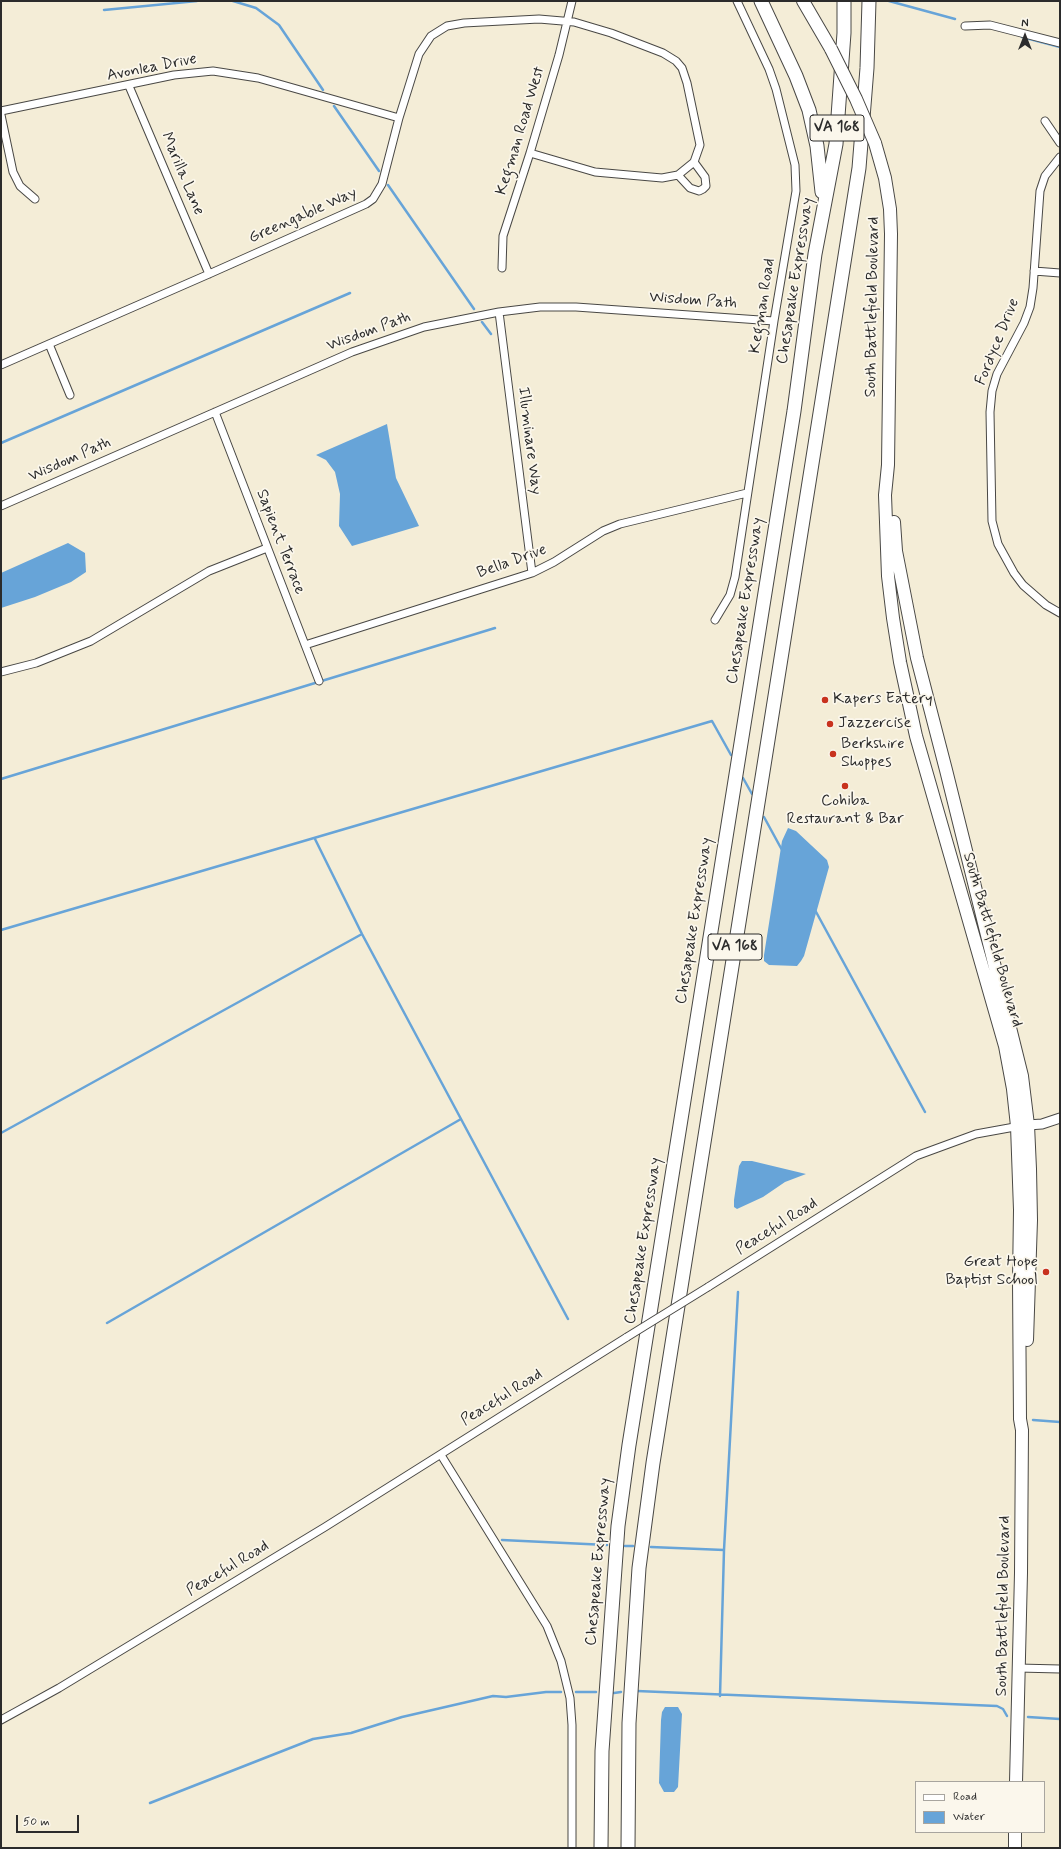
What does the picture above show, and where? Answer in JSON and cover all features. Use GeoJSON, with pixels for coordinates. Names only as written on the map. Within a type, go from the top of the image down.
{"type":"FeatureCollection","features":[{"type":"Feature","properties":{"kind":"highway"},"geometry":{"type":"LineString","coordinates":[[761,1],[796,76],[811,119],[822,180],[815,254]]}},
{"type":"Feature","properties":{"kind":"highway","name":"Chesapeake Expressway"},"geometry":{"type":"LineString","coordinates":[[601,1848],[602,1751],[606,1676],[618,1526],[627,1460],[794,411],[815,254],[836,144],[844,33],[844,1]]}},
{"type":"Feature","properties":{"kind":"highway","name":"VA 168"},"geometry":{"type":"LineString","coordinates":[[628,1848],[629,1723],[640,1561],[654,1456],[858,175],[868,68],[869,1]]}},
{"type":"Feature","properties":{"kind":"main road","name":"South Battlefield Boulevard"},"geometry":{"type":"LineString","coordinates":[[803,1],[831,50],[856,99],[875,143],[885,178],[890,209],[891,234],[888,465],[886,496],[888,576],[900,662],[916,736],[1005,1046],[1013,1089],[1023,1126]]}},
{"type":"Feature","properties":{"kind":"main road","name":"South Battlefield Boulevard"},"geometry":{"type":"LineString","coordinates":[[888,465],[896,550],[915,651],[1022,1076],[1023,1126],[1031,1220],[1026,1418],[1022,1430],[1021,1573],[1016,1781]]}},
{"type":"Feature","properties":{"kind":"main road"},"geometry":{"type":"LineString","coordinates":[[1015,1833],[1015,1848]]}},
{"type":"Feature","properties":{"kind":"street","name":"Kegman Road West"},"geometry":{"type":"LineString","coordinates":[[502,268],[503,236],[530,153],[559,55],[572,1]]}},
{"type":"Feature","properties":{"kind":"street","name":"Kegman Road"},"geometry":{"type":"LineString","coordinates":[[715,620],[730,595],[756,446],[774,321],[796,191],[795,165],[769,69],[737,1]]}},
{"type":"Feature","properties":{"kind":"street","name":"Greengable Way"},"geometry":{"type":"LineString","coordinates":[[1,365],[366,204],[372,199],[382,184],[419,54],[427,41],[438,30],[447,26],[464,23],[539,20],[566,21],[611,33],[663,53],[679,64],[685,73],[700,138],[699,151],[694,162]]}},
{"type":"Feature","properties":{"kind":"street"},"geometry":{"type":"LineString","coordinates":[[965,26],[990,25],[1060,43]]}},
{"type":"Feature","properties":{"kind":"street","name":"Avonlea Drive"},"geometry":{"type":"LineString","coordinates":[[1,112],[129,86],[174,75],[197,72],[243,74],[400,118]]}},
{"type":"Feature","properties":{"kind":"street","name":"Marilla Lane"},"geometry":{"type":"LineString","coordinates":[[129,86],[209,274]]}},
{"type":"Feature","properties":{"kind":"street"},"geometry":{"type":"LineString","coordinates":[[1,115],[13,172],[20,186],[35,199]]}},
{"type":"Feature","properties":{"kind":"street"},"geometry":{"type":"LineString","coordinates":[[1045,121],[1060,143]]}},
{"type":"Feature","properties":{"kind":"street"},"geometry":{"type":"LineString","coordinates":[[530,153],[595,172],[662,178],[678,175],[694,162],[706,176],[706,186],[703,190],[699,191],[690,188],[678,175]]}},
{"type":"Feature","properties":{"kind":"street","name":"Fordyce Drive"},"geometry":{"type":"LineString","coordinates":[[1060,157],[1046,176],[1040,191],[1030,307],[1024,323],[997,374],[992,391],[990,412],[992,521],[998,544],[1014,573],[1034,596],[1060,613]]}},
{"type":"Feature","properties":{"kind":"street"},"geometry":{"type":"LineString","coordinates":[[1034,271],[1060,272]]}},
{"type":"Feature","properties":{"kind":"street","name":"Wisdom Path"},"geometry":{"type":"LineString","coordinates":[[1,506],[215,412],[389,338],[424,327],[499,312],[540,307],[576,307],[774,321]]}},
{"type":"Feature","properties":{"kind":"street","name":"Illuminare Way"},"geometry":{"type":"LineString","coordinates":[[499,312],[532,573]]}},
{"type":"Feature","properties":{"kind":"street"},"geometry":{"type":"LineString","coordinates":[[49,344],[70,395]]}},
{"type":"Feature","properties":{"kind":"street","name":"Sapient Terrace"},"geometry":{"type":"LineString","coordinates":[[215,412],[319,681]]}},
{"type":"Feature","properties":{"kind":"street","name":"Bella Drive"},"geometry":{"type":"LineString","coordinates":[[305,645],[532,573],[554,562],[603,531],[620,524],[747,493]]}},
{"type":"Feature","properties":{"kind":"street"},"geometry":{"type":"LineString","coordinates":[[1,672],[36,663],[91,641],[209,571],[267,548]]}},
{"type":"Feature","properties":{"kind":"street"},"geometry":{"type":"LineString","coordinates":[[1023,1126],[1042,1124],[1060,1118]]}},
{"type":"Feature","properties":{"kind":"street","name":"Peaceful Road"},"geometry":{"type":"LineString","coordinates":[[1,1720],[60,1688],[326,1527],[916,1156],[976,1134],[1023,1126]]}},
{"type":"Feature","properties":{"kind":"street"},"geometry":{"type":"LineString","coordinates":[[441,1455],[547,1626],[559,1656],[570,1698],[572,1848]]}},
{"type":"Feature","properties":{"kind":"street"},"geometry":{"type":"LineString","coordinates":[[1018,1668],[1060,1669]]}},
{"type":"Feature","properties":{"kind":"water"},"geometry":{"type":"Polygon","coordinates":[[[387,424],[396,478],[419,526],[352,546],[339,526],[340,494],[335,472],[326,460],[316,455],[387,424]]]}},
{"type":"Feature","properties":{"kind":"water"},"geometry":{"type":"Polygon","coordinates":[[[68,543],[85,553],[86,572],[71,582],[35,597],[1,608],[1,573],[68,543]]]}},
{"type":"Feature","properties":{"kind":"water"},"geometry":{"type":"Polygon","coordinates":[[[788,828],[796,831],[827,860],[829,867],[804,956],[801,961],[797,966],[769,965],[764,961],[764,955],[782,841],[788,828]]]}},
{"type":"Feature","properties":{"kind":"water"},"geometry":{"type":"Polygon","coordinates":[[[742,1161],[752,1161],[806,1174],[785,1182],[763,1197],[737,1209],[734,1207],[734,1200],[739,1166],[742,1161]]]}},
{"type":"Feature","properties":{"kind":"water"},"geometry":{"type":"Polygon","coordinates":[[[665,1707],[678,1707],[682,1714],[678,1787],[674,1792],[664,1792],[659,1783],[661,1720],[662,1712],[665,1707]]]}},
{"type":"Feature","properties":{"kind":"waterway"},"geometry":{"type":"LineString","coordinates":[[104,10],[197,1]]}},
{"type":"Feature","properties":{"kind":"waterway"},"geometry":{"type":"LineString","coordinates":[[233,1],[256,8],[279,25],[323,90]]}},
{"type":"Feature","properties":{"kind":"waterway"},"geometry":{"type":"LineString","coordinates":[[889,1],[955,19]]}},
{"type":"Feature","properties":{"kind":"waterway"},"geometry":{"type":"LineString","coordinates":[[1022,37],[1060,47]]}},
{"type":"Feature","properties":{"kind":"waterway"},"geometry":{"type":"LineString","coordinates":[[334,106],[379,171]]}},
{"type":"Feature","properties":{"kind":"waterway"},"geometry":{"type":"LineString","coordinates":[[388,185],[474,309]]}},
{"type":"Feature","properties":{"kind":"waterway"},"geometry":{"type":"LineString","coordinates":[[1,443],[350,293]]}},
{"type":"Feature","properties":{"kind":"waterway"},"geometry":{"type":"LineString","coordinates":[[482,322],[491,334]]}},
{"type":"Feature","properties":{"kind":"waterway"},"geometry":{"type":"LineString","coordinates":[[1,779],[495,628]]}},
{"type":"Feature","properties":{"kind":"waterway"},"geometry":{"type":"LineString","coordinates":[[1,930],[712,721],[731,755]]}},
{"type":"Feature","properties":{"kind":"waterway"},"geometry":{"type":"LineString","coordinates":[[743,778],[752,794]]}},
{"type":"Feature","properties":{"kind":"waterway"},"geometry":{"type":"LineString","coordinates":[[764,817],[782,850]]}},
{"type":"Feature","properties":{"kind":"waterway"},"geometry":{"type":"LineString","coordinates":[[315,839],[362,934],[568,1319]]}},
{"type":"Feature","properties":{"kind":"waterway"},"geometry":{"type":"LineString","coordinates":[[815,910],[925,1112]]}},
{"type":"Feature","properties":{"kind":"waterway"},"geometry":{"type":"LineString","coordinates":[[1,1133],[362,934]]}},
{"type":"Feature","properties":{"kind":"waterway"},"geometry":{"type":"LineString","coordinates":[[107,1323],[461,1119]]}},
{"type":"Feature","properties":{"kind":"waterway"},"geometry":{"type":"LineString","coordinates":[[720,1696],[724,1550],[738,1292]]}},
{"type":"Feature","properties":{"kind":"waterway"},"geometry":{"type":"LineString","coordinates":[[1033,1420],[1060,1422]]}},
{"type":"Feature","properties":{"kind":"waterway"},"geometry":{"type":"LineString","coordinates":[[502,1540],[607,1545]]}},
{"type":"Feature","properties":{"kind":"waterway"},"geometry":{"type":"LineString","coordinates":[[625,1546],[633,1546]]}},
{"type":"Feature","properties":{"kind":"waterway"},"geometry":{"type":"LineString","coordinates":[[651,1547],[724,1550]]}},
{"type":"Feature","properties":{"kind":"waterway"},"geometry":{"type":"LineString","coordinates":[[637,1691],[997,1706],[1003,1709],[1007,1716]]}},
{"type":"Feature","properties":{"kind":"waterway"},"geometry":{"type":"LineString","coordinates":[[150,1803],[313,1739],[351,1733],[402,1717],[493,1696],[506,1697],[546,1692],[561,1692]]}},
{"type":"Feature","properties":{"kind":"waterway"},"geometry":{"type":"LineString","coordinates":[[576,1692],[596,1692]]}},
{"type":"Feature","properties":{"kind":"waterway"},"geometry":{"type":"LineString","coordinates":[[614,1693],[621,1692]]}},
{"type":"Feature","properties":{"kind":"waterway"},"geometry":{"type":"LineString","coordinates":[[1028,1717],[1060,1719]]}},
{"type":"Feature","properties":{"kind":"place","name":"Kapers Eatery"},"geometry":{"type":"Point","coordinates":[825,700]}},
{"type":"Feature","properties":{"kind":"place","name":"Jazzercise"},"geometry":{"type":"Point","coordinates":[830,724]}},
{"type":"Feature","properties":{"kind":"place","name":"Berkshire Shoppes"},"geometry":{"type":"Point","coordinates":[833,754]}},
{"type":"Feature","properties":{"kind":"place","name":"Cohiba Restaurant & Bar"},"geometry":{"type":"Point","coordinates":[845,786]}},
{"type":"Feature","properties":{"kind":"place","name":"Great Hope Baptist School"},"geometry":{"type":"Point","coordinates":[1046,1272]}}]}
